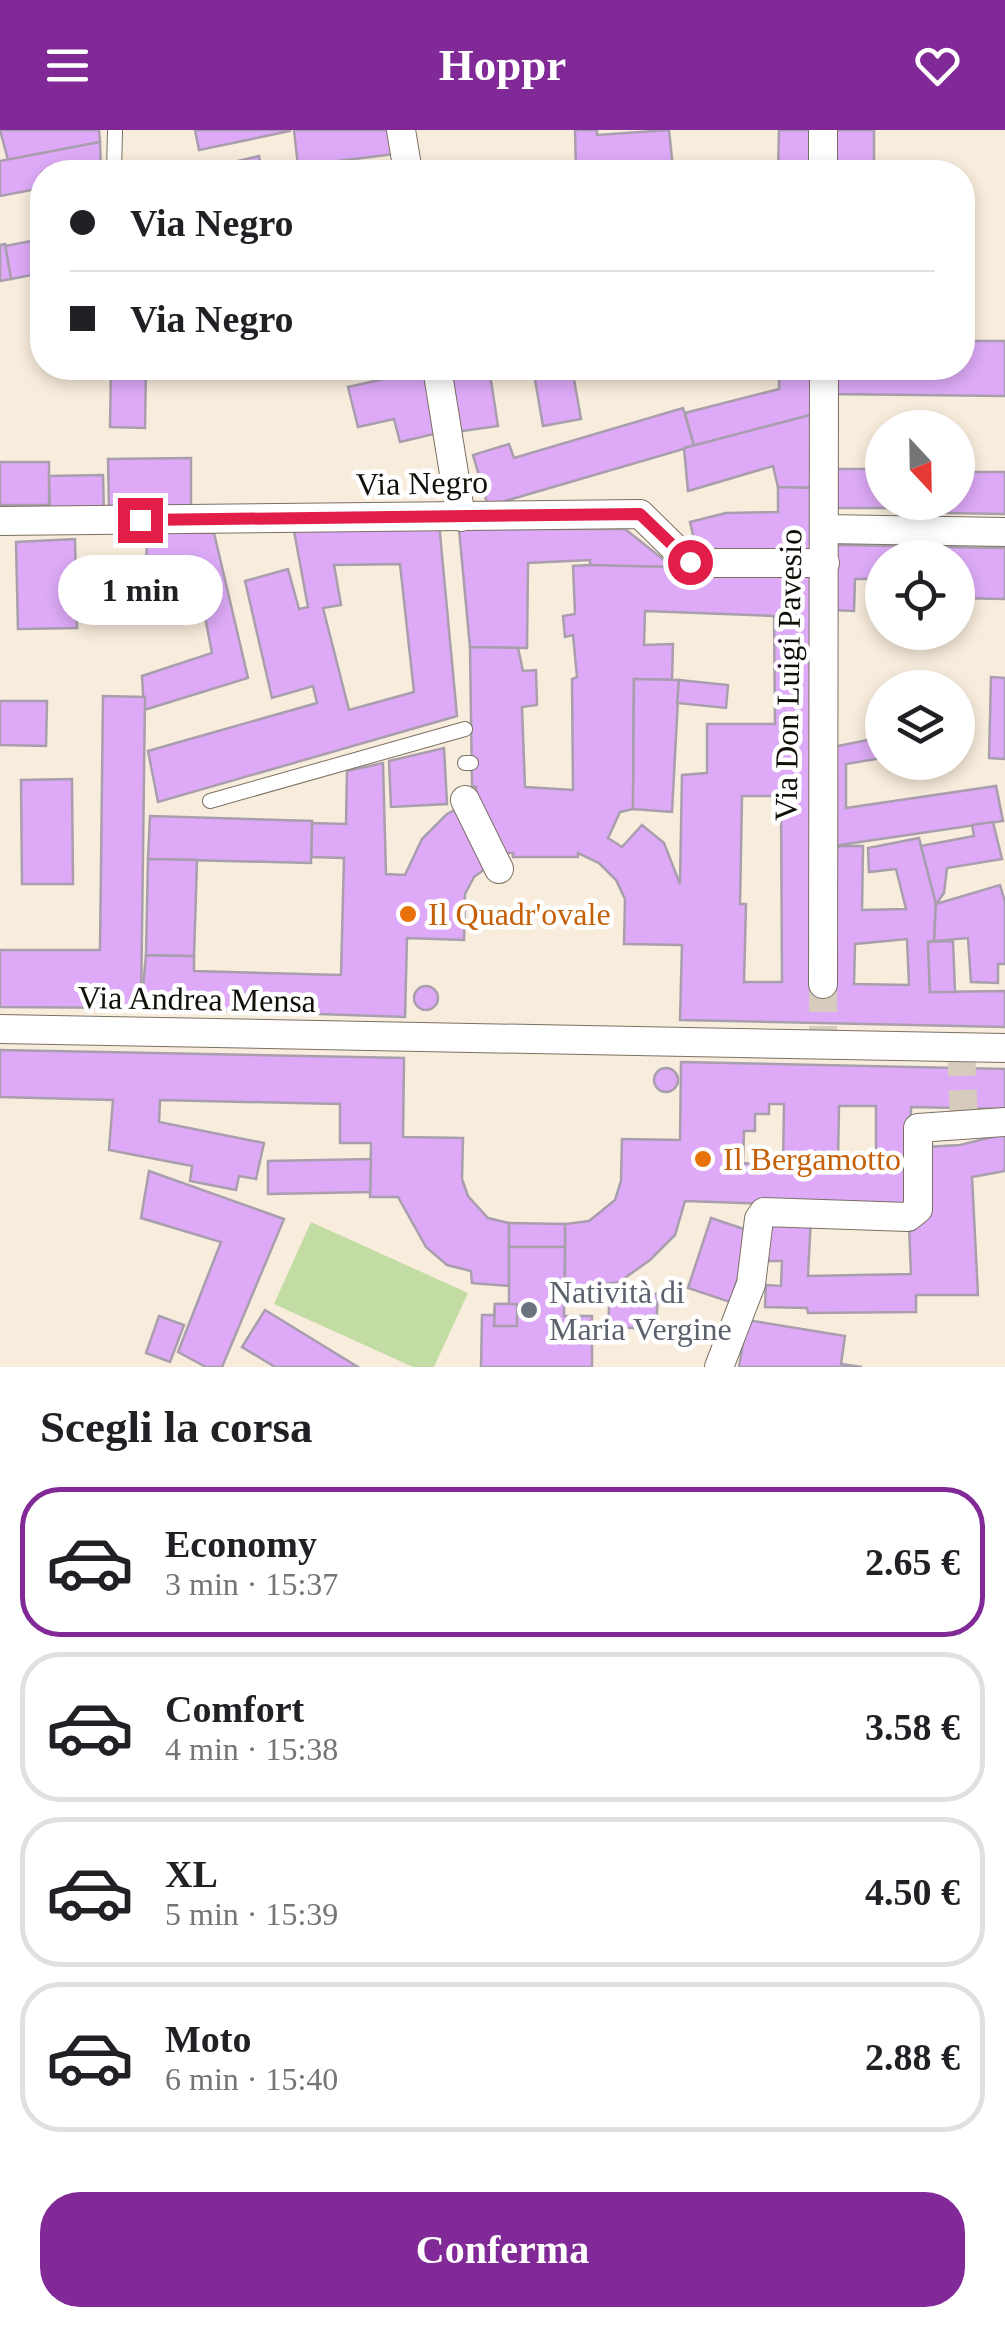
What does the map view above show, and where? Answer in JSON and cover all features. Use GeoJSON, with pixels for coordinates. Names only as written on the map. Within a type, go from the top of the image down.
{"type":"FeatureCollection","features":[{"type":"Feature","properties":{"kind":"street"},"geometry":{"type":"LineString","coordinates":[[401,130],[406,160]]}},
{"type":"Feature","properties":{"kind":"street"},"geometry":{"type":"LineString","coordinates":[[823,130],[823,160]]}},
{"type":"Feature","properties":{"kind":"street"},"geometry":{"type":"LineString","coordinates":[[440,380],[461,518]]}},
{"type":"Feature","properties":{"kind":"street","name":"Via Don Luigi Pavesio"},"geometry":{"type":"LineString","coordinates":[[823,984],[824,380]]}},
{"type":"Feature","properties":{"kind":"street","name":"Via Negro"},"geometry":{"type":"LineString","coordinates":[[0,522],[640,514],[690,562],[825,563]]}},
{"type":"Feature","properties":{"kind":"street"},"geometry":{"type":"LineString","coordinates":[[824,529],[1005,532]]}},
{"type":"Feature","properties":{"kind":"street"},"geometry":{"type":"LineString","coordinates":[[465,800],[498,869]]}},
{"type":"Feature","properties":{"kind":"street","name":"Via Andrea Mensa"},"geometry":{"type":"LineString","coordinates":[[0,1029],[1005,1048]]}},
{"type":"Feature","properties":{"kind":"street"},"geometry":{"type":"LineString","coordinates":[[719,1367],[751,1284],[759,1219],[764,1212],[908,1217],[918,1209],[918,1128],[1005,1122]]}},
{"type":"Feature","properties":{"kind":"lane"},"geometry":{"type":"LineString","coordinates":[[114,160],[115,130]]}},
{"type":"Feature","properties":{"kind":"lane"},"geometry":{"type":"LineString","coordinates":[[210,801],[465,729]]}},
{"type":"Feature","properties":{"kind":"green space"},"geometry":{"type":"Polygon","coordinates":[[[311,1222],[468,1293],[434,1367],[413,1367],[274,1304],[311,1222]]]}},
{"type":"Feature","properties":{"kind":"building"},"geometry":{"type":"Polygon","coordinates":[[[0,130],[99,130],[100,142],[8,160],[0,130]]]}},
{"type":"Feature","properties":{"kind":"building"},"geometry":{"type":"Polygon","coordinates":[[[195,130],[290,130],[290,131],[199,150],[195,130]]]}},
{"type":"Feature","properties":{"kind":"building"},"geometry":{"type":"Polygon","coordinates":[[[294,130],[392,130],[395,154],[346,160],[297,160],[294,130]]]}},
{"type":"Feature","properties":{"kind":"building"},"geometry":{"type":"Polygon","coordinates":[[[575,130],[597,130],[597,135],[669,130],[672,160],[576,160],[575,130]]]}},
{"type":"Feature","properties":{"kind":"building"},"geometry":{"type":"Polygon","coordinates":[[[779,130],[813,130],[812,160],[778,160],[779,130]]]}},
{"type":"Feature","properties":{"kind":"building"},"geometry":{"type":"Polygon","coordinates":[[[833,130],[874,130],[874,160],[832,160],[833,130]]]}},
{"type":"Feature","properties":{"kind":"building"},"geometry":{"type":"Polygon","coordinates":[[[100,142],[101,160],[30,160],[30,190],[0,196],[0,161],[100,142]]]}},
{"type":"Feature","properties":{"kind":"building"},"geometry":{"type":"Polygon","coordinates":[[[30,241],[30,275],[11,279],[5,246],[30,241]]]}},
{"type":"Feature","properties":{"kind":"building"},"geometry":{"type":"Polygon","coordinates":[[[5,244],[11,279],[0,281],[0,245],[5,244]]]}},
{"type":"Feature","properties":{"kind":"building"},"geometry":{"type":"Polygon","coordinates":[[[975,341],[1005,341],[1005,396],[829,394],[830,380],[975,380],[975,341]]]}},
{"type":"Feature","properties":{"kind":"building"},"geometry":{"type":"Polygon","coordinates":[[[111,380],[146,380],[145,428],[110,427],[111,380]]]}},
{"type":"Feature","properties":{"kind":"building"},"geometry":{"type":"Polygon","coordinates":[[[379,380],[434,380],[442,432],[400,442],[394,419],[358,427],[348,387],[379,380]]]}},
{"type":"Feature","properties":{"kind":"building"},"geometry":{"type":"Polygon","coordinates":[[[446,380],[491,380],[498,426],[455,432],[446,380]]]}},
{"type":"Feature","properties":{"kind":"building"},"geometry":{"type":"Polygon","coordinates":[[[535,380],[574,380],[581,419],[543,426],[535,380]]]}},
{"type":"Feature","properties":{"kind":"building"},"geometry":{"type":"Polygon","coordinates":[[[779,380],[813,380],[814,414],[694,446],[685,413],[779,389],[779,380]]]}},
{"type":"Feature","properties":{"kind":"building"},"geometry":{"type":"Polygon","coordinates":[[[683,408],[694,446],[488,506],[473,455],[509,444],[514,458],[683,408]]]}},
{"type":"Feature","properties":{"kind":"building"},"geometry":{"type":"Polygon","coordinates":[[[814,414],[814,488],[778,487],[773,466],[688,491],[684,448],[814,414]]]}},
{"type":"Feature","properties":{"kind":"building"},"geometry":{"type":"Polygon","coordinates":[[[191,458],[191,509],[109,510],[108,459],[191,458]]]}},
{"type":"Feature","properties":{"kind":"building"},"geometry":{"type":"Polygon","coordinates":[[[0,462],[49,462],[49,505],[0,505],[0,462]]]}},
{"type":"Feature","properties":{"kind":"building"},"geometry":{"type":"Polygon","coordinates":[[[832,469],[865,469],[865,508],[831,508],[832,469]]]}},
{"type":"Feature","properties":{"kind":"building"},"geometry":{"type":"Polygon","coordinates":[[[975,472],[1005,472],[1005,514],[975,513],[975,472]]]}},
{"type":"Feature","properties":{"kind":"building"},"geometry":{"type":"Polygon","coordinates":[[[103,475],[104,513],[50,513],[49,476],[103,475]]]}},
{"type":"Feature","properties":{"kind":"building"},"geometry":{"type":"Polygon","coordinates":[[[778,487],[814,488],[814,549],[698,557],[690,522],[726,513],[778,512],[778,487]]]}},
{"type":"Feature","properties":{"kind":"building"},"geometry":{"type":"Polygon","coordinates":[[[439,523],[457,716],[158,802],[148,751],[317,703],[313,686],[272,698],[245,581],[288,569],[299,609],[308,607],[294,531],[439,523]],[[400,564],[334,565],[341,605],[323,608],[349,710],[414,692],[400,564]]]}},
{"type":"Feature","properties":{"kind":"building"},"geometry":{"type":"Polygon","coordinates":[[[459,529],[625,529],[673,567],[590,565],[590,560],[528,563],[527,648],[470,647],[459,529]]]}},
{"type":"Feature","properties":{"kind":"building"},"geometry":{"type":"Polygon","coordinates":[[[147,531],[214,533],[248,678],[144,710],[142,676],[212,653],[197,576],[146,574],[147,531]]]}},
{"type":"Feature","properties":{"kind":"building"},"geometry":{"type":"Polygon","coordinates":[[[75,539],[77,628],[18,629],[16,542],[75,539]]]}},
{"type":"Feature","properties":{"kind":"building"},"geometry":{"type":"Polygon","coordinates":[[[832,545],[865,546],[865,579],[855,579],[854,611],[831,610],[832,545]]]}},
{"type":"Feature","properties":{"kind":"building"},"geometry":{"type":"Polygon","coordinates":[[[975,548],[1005,548],[1005,599],[975,598],[975,548]]]}},
{"type":"Feature","properties":{"kind":"building"},"geometry":{"type":"Polygon","coordinates":[[[573,566],[673,567],[674,576],[815,573],[829,855],[840,846],[863,846],[862,910],[906,909],[896,869],[869,872],[868,848],[919,838],[936,904],[934,941],[928,942],[930,992],[1005,991],[1005,1027],[680,1020],[682,945],[624,944],[625,899],[616,880],[599,863],[578,853],[578,857],[513,857],[513,853],[506,853],[474,877],[465,894],[464,940],[407,938],[405,1017],[141,1008],[146,955],[194,956],[194,971],[341,975],[344,858],[311,857],[312,823],[346,824],[347,771],[383,763],[386,874],[405,875],[422,839],[447,814],[476,799],[476,787],[472,786],[470,647],[518,648],[523,671],[536,670],[537,705],[522,707],[525,787],[573,790],[572,679],[577,677],[573,635],[565,637],[563,616],[575,614],[573,566]],[[645,611],[644,645],[673,644],[672,680],[634,679],[633,809],[620,812],[608,838],[622,847],[642,825],[664,843],[680,884],[682,775],[707,773],[707,724],[775,724],[774,616],[645,611]],[[742,796],[740,904],[746,904],[744,982],[782,982],[781,796],[742,796]],[[907,939],[855,944],[854,984],[909,985],[907,939]]]}},
{"type":"Feature","properties":{"kind":"building"},"geometry":{"type":"Polygon","coordinates":[[[991,677],[1005,678],[1005,759],[989,758],[991,677]]]}},
{"type":"Feature","properties":{"kind":"building"},"geometry":{"type":"Polygon","coordinates":[[[634,679],[679,680],[672,812],[633,809],[634,679]]]}},
{"type":"Feature","properties":{"kind":"building"},"geometry":{"type":"Polygon","coordinates":[[[679,680],[728,685],[726,708],[677,703],[679,680]]]}},
{"type":"Feature","properties":{"kind":"building"},"geometry":{"type":"Polygon","coordinates":[[[103,696],[145,697],[141,1008],[0,1007],[0,950],[100,950],[103,696]]]}},
{"type":"Feature","properties":{"kind":"building"},"geometry":{"type":"Polygon","coordinates":[[[0,701],[47,701],[46,746],[0,745],[0,701]]]}},
{"type":"Feature","properties":{"kind":"building"},"geometry":{"type":"Polygon","coordinates":[[[865,740],[865,761],[846,764],[846,808],[996,786],[1003,821],[826,847],[828,748],[865,740]]]}},
{"type":"Feature","properties":{"kind":"building"},"geometry":{"type":"Polygon","coordinates":[[[444,748],[447,804],[391,807],[389,761],[444,748]]]}},
{"type":"Feature","properties":{"kind":"building"},"geometry":{"type":"Polygon","coordinates":[[[72,779],[73,884],[22,884],[21,780],[72,779]]]}},
{"type":"Feature","properties":{"kind":"building"},"geometry":{"type":"Polygon","coordinates":[[[150,816],[312,821],[311,863],[148,859],[150,816]]]}},
{"type":"Feature","properties":{"kind":"building"},"geometry":{"type":"Polygon","coordinates":[[[993,822],[1002,859],[947,868],[944,893],[936,904],[921,846],[974,836],[972,825],[993,822]]]}},
{"type":"Feature","properties":{"kind":"building"},"geometry":{"type":"Polygon","coordinates":[[[148,859],[197,860],[194,956],[146,955],[148,859]]]}},
{"type":"Feature","properties":{"kind":"building"},"geometry":{"type":"Polygon","coordinates":[[[1000,885],[1005,902],[1005,964],[998,964],[998,983],[971,982],[968,938],[934,941],[936,904],[1000,885]]]}},
{"type":"Feature","properties":{"kind":"building"},"geometry":{"type":"Polygon","coordinates":[[[953,941],[955,992],[930,992],[928,942],[953,941]]]}},
{"type":"Feature","properties":{"kind":"building"},"geometry":{"type":"Polygon","coordinates":[[[426,986],[435,989],[435,1007],[426,1010],[417,1007],[414,998],[417,989],[426,986]]]}},
{"type":"Feature","properties":{"kind":"building"},"geometry":{"type":"Polygon","coordinates":[[[0,1050],[404,1058],[403,1137],[463,1138],[462,1179],[468,1196],[488,1218],[509,1223],[509,1286],[472,1283],[471,1271],[447,1265],[426,1247],[398,1197],[370,1197],[371,1143],[340,1143],[340,1104],[160,1100],[159,1122],[264,1143],[256,1179],[239,1176],[236,1190],[190,1181],[192,1166],[109,1150],[113,1100],[0,1097],[0,1050]]]}},
{"type":"Feature","properties":{"kind":"building"},"geometry":{"type":"Polygon","coordinates":[[[681,1062],[1005,1069],[1005,1109],[911,1107],[910,1209],[685,1201],[675,1235],[650,1260],[619,1282],[565,1290],[565,1224],[589,1221],[615,1200],[621,1181],[622,1139],[680,1140],[681,1062]],[[769,1104],[769,1114],[755,1114],[755,1131],[744,1131],[743,1163],[783,1167],[784,1104],[769,1104]],[[839,1106],[838,1160],[876,1161],[876,1106],[839,1106]]]}},
{"type":"Feature","properties":{"kind":"building"},"geometry":{"type":"Polygon","coordinates":[[[666,1068],[675,1071],[675,1089],[666,1092],[657,1089],[654,1080],[657,1071],[666,1068]]]}},
{"type":"Feature","properties":{"kind":"building"},"geometry":{"type":"Polygon","coordinates":[[[1005,1134],[1005,1171],[972,1177],[978,1295],[916,1295],[916,1312],[808,1313],[807,1308],[765,1307],[766,1285],[781,1286],[782,1261],[768,1261],[768,1216],[811,1216],[808,1276],[911,1274],[909,1225],[926,1147],[960,1145],[1005,1134]]]}},
{"type":"Feature","properties":{"kind":"building"},"geometry":{"type":"Polygon","coordinates":[[[371,1159],[370,1192],[268,1194],[268,1161],[371,1159]]]}},
{"type":"Feature","properties":{"kind":"building"},"geometry":{"type":"Polygon","coordinates":[[[149,1171],[284,1219],[222,1367],[206,1367],[178,1352],[221,1242],[141,1218],[149,1171]]]}},
{"type":"Feature","properties":{"kind":"building"},"geometry":{"type":"Polygon","coordinates":[[[711,1218],[753,1232],[730,1302],[688,1288],[711,1218]]]}},
{"type":"Feature","properties":{"kind":"building"},"geometry":{"type":"Polygon","coordinates":[[[509,1223],[565,1224],[565,1247],[509,1247],[509,1223]]]}},
{"type":"Feature","properties":{"kind":"building","name":"Natività di Maria Vergine"},"geometry":{"type":"Polygon","coordinates":[[[509,1247],[565,1247],[564,1316],[592,1316],[592,1367],[481,1367],[482,1315],[494,1315],[495,1304],[509,1304],[509,1247]]]}},
{"type":"Feature","properties":{"kind":"building"},"geometry":{"type":"Polygon","coordinates":[[[610,1291],[658,1294],[656,1330],[608,1326],[610,1291]]]}},
{"type":"Feature","properties":{"kind":"building"},"geometry":{"type":"Polygon","coordinates":[[[495,1304],[517,1304],[517,1326],[494,1326],[495,1304]]]}},
{"type":"Feature","properties":{"kind":"building"},"geometry":{"type":"Polygon","coordinates":[[[265,1310],[358,1367],[275,1367],[242,1347],[265,1310]]]}},
{"type":"Feature","properties":{"kind":"building"},"geometry":{"type":"Polygon","coordinates":[[[159,1316],[184,1325],[170,1362],[146,1353],[159,1316]]]}},
{"type":"Feature","properties":{"kind":"building"},"geometry":{"type":"Polygon","coordinates":[[[747,1320],[845,1336],[841,1364],[862,1367],[739,1367],[747,1320]]]}},
{"type":"Feature","properties":{"kind":"tunnel"},"geometry":{"type":"LineString","coordinates":[[823,984],[823,1045]]}},
{"type":"Feature","properties":{"kind":"tunnel"},"geometry":{"type":"LineString","coordinates":[[961,1048],[964,1125]]}},
{"type":"Feature","properties":{"kind":"place","name":"Il Quadr'ovale"},"geometry":{"type":"Point","coordinates":[408,914]}},
{"type":"Feature","properties":{"kind":"place","name":"Il Bergamotto"},"geometry":{"type":"Point","coordinates":[703,1159]}},
{"type":"Feature","properties":{"kind":"place","name":"Natività di Maria Vergine"},"geometry":{"type":"Point","coordinates":[529,1310]}},
{"type":"Feature","properties":{"kind":"route"},"geometry":{"type":"LineString","coordinates":[[140,520],[640,514],[690,562]]}}]}
